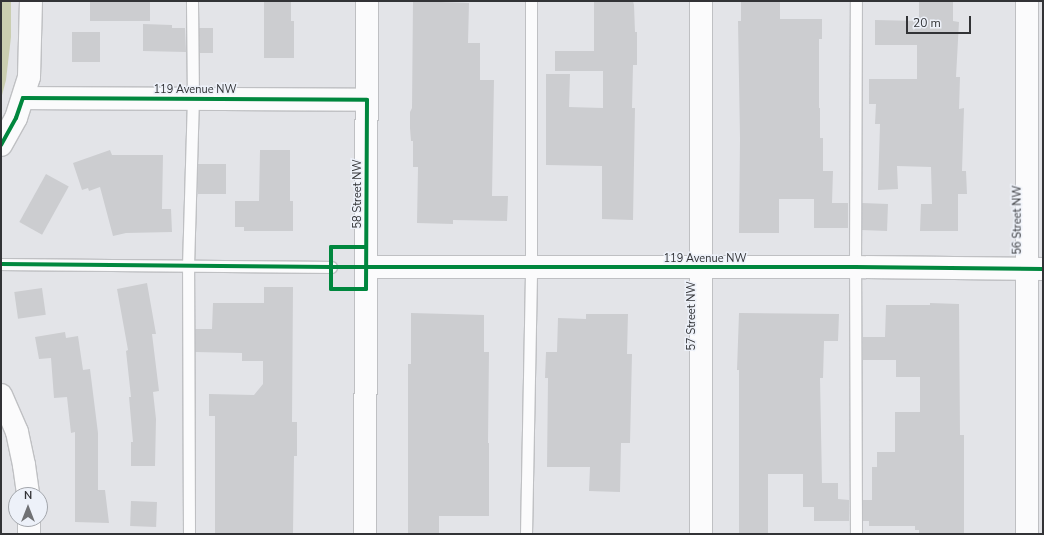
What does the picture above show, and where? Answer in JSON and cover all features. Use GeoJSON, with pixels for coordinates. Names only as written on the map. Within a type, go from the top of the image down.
{"type":"FeatureCollection","features":[{"type":"Feature","properties":{"kind":"street"},"geometry":{"type":"LineString","coordinates":[[1,145],[16,118],[23,98],[30,63],[31,1]]}},
{"type":"Feature","properties":{"kind":"street","name":"58 Street NW"},"geometry":{"type":"LineString","coordinates":[[365,534],[367,1]]}},
{"type":"Feature","properties":{"kind":"street","name":"57 Street NW"},"geometry":{"type":"LineString","coordinates":[[701,1],[701,534]]}},
{"type":"Feature","properties":{"kind":"street","name":"56 Street NW"},"geometry":{"type":"LineString","coordinates":[[1027,1],[1035,269],[1027,534]]}},
{"type":"Feature","properties":{"kind":"street","name":"119 Avenue NW"},"geometry":{"type":"LineString","coordinates":[[23,98],[367,100]]}},
{"type":"Feature","properties":{"kind":"street","name":"119 Avenue NW"},"geometry":{"type":"LineString","coordinates":[[366,267],[855,267],[1035,269]]}},
{"type":"Feature","properties":{"kind":"street"},"geometry":{"type":"LineString","coordinates":[[1,395],[17,432],[27,487]]}},
{"type":"Feature","properties":{"kind":"lane"},"geometry":{"type":"LineString","coordinates":[[189,534],[188,266],[194,99],[192,1]]}},
{"type":"Feature","properties":{"kind":"lane"},"geometry":{"type":"LineString","coordinates":[[526,534],[531,267],[531,1]]}},
{"type":"Feature","properties":{"kind":"lane"},"geometry":{"type":"LineString","coordinates":[[856,1],[856,534]]}},
{"type":"Feature","properties":{"kind":"lane"},"geometry":{"type":"LineString","coordinates":[[1,264],[331,267]]}},
{"type":"Feature","properties":{"kind":"green space"},"geometry":{"type":"Polygon","coordinates":[[[1,1],[11,1],[11,37],[6,80],[1,99],[1,1]]]}},
{"type":"Feature","properties":{"kind":"building"},"geometry":{"type":"Polygon","coordinates":[[[90,1],[150,1],[150,21],[90,21],[90,1]]]}},
{"type":"Feature","properties":{"kind":"building"},"geometry":{"type":"Polygon","coordinates":[[[264,1],[291,1],[291,21],[294,21],[294,58],[264,58],[264,1]]]}},
{"type":"Feature","properties":{"kind":"building"},"geometry":{"type":"Polygon","coordinates":[[[413,1],[469,3],[468,43],[480,43],[480,80],[494,80],[492,196],[508,196],[507,221],[453,220],[453,224],[417,223],[418,167],[413,167],[413,141],[411,141],[410,128],[410,112],[412,108],[413,1]]]}},
{"type":"Feature","properties":{"kind":"building"},"geometry":{"type":"Polygon","coordinates":[[[594,1],[633,1],[634,5],[635,32],[637,32],[637,65],[633,65],[632,108],[635,108],[633,220],[602,219],[602,166],[546,165],[546,74],[570,74],[569,107],[603,108],[603,71],[555,71],[555,51],[594,51],[594,1]]]}},
{"type":"Feature","properties":{"kind":"building"},"geometry":{"type":"Polygon","coordinates":[[[741,1],[780,1],[780,19],[822,19],[822,39],[819,39],[819,108],[820,138],[823,138],[823,171],[833,171],[832,203],[848,203],[848,228],[814,228],[814,199],[779,199],[779,233],[739,233],[740,139],[738,21],[741,21],[741,1]]]}},
{"type":"Feature","properties":{"kind":"building"},"geometry":{"type":"Polygon","coordinates":[[[919,1],[953,1],[953,21],[959,22],[956,77],[960,77],[959,109],[964,108],[962,171],[966,171],[967,194],[958,194],[958,231],[920,231],[921,204],[932,204],[931,167],[897,166],[898,189],[878,190],[880,124],[875,124],[876,104],[869,104],[869,79],[917,79],[917,45],[875,45],[875,20],[919,21],[919,1]]]}},
{"type":"Feature","properties":{"kind":"building"},"geometry":{"type":"Polygon","coordinates":[[[143,24],[172,25],[172,28],[185,28],[186,52],[143,51],[143,24]]]}},
{"type":"Feature","properties":{"kind":"building"},"geometry":{"type":"Polygon","coordinates":[[[199,28],[213,28],[213,53],[199,53],[199,28]]]}},
{"type":"Feature","properties":{"kind":"building"},"geometry":{"type":"Polygon","coordinates":[[[72,32],[100,32],[100,62],[72,62],[72,32]]]}},
{"type":"Feature","properties":{"kind":"building"},"geometry":{"type":"Polygon","coordinates":[[[110,150],[112,155],[163,155],[162,209],[171,209],[172,232],[126,233],[113,236],[100,187],[89,191],[88,188],[82,190],[73,163],[110,150]]]}},
{"type":"Feature","properties":{"kind":"building"},"geometry":{"type":"Polygon","coordinates":[[[260,150],[290,150],[290,201],[293,201],[293,231],[244,231],[244,227],[235,227],[235,201],[259,201],[260,150]]]}},
{"type":"Feature","properties":{"kind":"building"},"geometry":{"type":"Polygon","coordinates":[[[198,164],[226,164],[226,194],[198,194],[198,164]]]}},
{"type":"Feature","properties":{"kind":"building"},"geometry":{"type":"Polygon","coordinates":[[[46,174],[69,187],[42,235],[19,222],[46,174]]]}},
{"type":"Feature","properties":{"kind":"building"},"geometry":{"type":"Polygon","coordinates":[[[862,203],[888,204],[887,231],[861,230],[862,203]]]}},
{"type":"Feature","properties":{"kind":"building"},"geometry":{"type":"Polygon","coordinates":[[[147,283],[156,334],[152,334],[159,391],[153,392],[156,419],[155,466],[131,466],[131,442],[133,442],[129,397],[131,397],[126,351],[128,350],[117,289],[147,283]]]}},
{"type":"Feature","properties":{"kind":"building"},"geometry":{"type":"Polygon","coordinates":[[[264,287],[293,287],[292,422],[297,422],[297,456],[294,456],[293,534],[215,534],[215,416],[209,416],[209,394],[254,395],[263,384],[263,361],[242,361],[242,353],[195,352],[195,329],[212,329],[213,303],[264,303],[264,287]]]}},
{"type":"Feature","properties":{"kind":"building"},"geometry":{"type":"Polygon","coordinates":[[[42,288],[46,315],[18,319],[14,292],[42,288]]]}},
{"type":"Feature","properties":{"kind":"building"},"geometry":{"type":"Polygon","coordinates":[[[930,303],[959,304],[960,435],[964,435],[964,534],[919,534],[919,530],[915,530],[915,526],[869,526],[869,521],[863,521],[863,500],[872,500],[872,467],[877,467],[877,452],[895,452],[895,412],[920,412],[920,377],[896,377],[896,360],[863,360],[863,337],[885,337],[886,305],[930,305],[930,303]]]}},
{"type":"Feature","properties":{"kind":"building"},"geometry":{"type":"Polygon","coordinates":[[[411,313],[484,315],[484,352],[489,352],[489,516],[439,516],[439,534],[408,534],[408,364],[411,364],[411,313]]]}},
{"type":"Feature","properties":{"kind":"building"},"geometry":{"type":"Polygon","coordinates":[[[739,313],[839,314],[838,341],[824,341],[823,378],[820,378],[822,483],[838,483],[838,499],[849,500],[849,521],[814,521],[814,507],[803,507],[803,474],[768,474],[768,534],[739,534],[739,370],[737,370],[739,313]]]}},
{"type":"Feature","properties":{"kind":"building"},"geometry":{"type":"Polygon","coordinates":[[[586,314],[628,314],[627,354],[632,354],[630,443],[621,443],[620,492],[589,491],[590,467],[547,467],[548,378],[545,378],[546,352],[557,352],[558,318],[586,319],[586,314]]]}},
{"type":"Feature","properties":{"kind":"building"},"geometry":{"type":"Polygon","coordinates":[[[65,332],[66,338],[78,336],[83,370],[90,369],[98,433],[98,490],[105,490],[109,523],[75,522],[75,432],[71,433],[67,397],[54,398],[51,358],[39,359],[35,337],[65,332]]]}},
{"type":"Feature","properties":{"kind":"building"},"geometry":{"type":"Polygon","coordinates":[[[131,501],[157,502],[156,527],[130,526],[131,501]]]}},
{"type":"Feature","properties":{"kind":"cycle path"},"geometry":{"type":"LineString","coordinates":[[1,145],[16,118],[23,98],[367,100],[366,289],[331,289],[331,247],[366,247]]}},
{"type":"Feature","properties":{"kind":"cycle path"},"geometry":{"type":"LineString","coordinates":[[1,264],[331,267],[855,267],[1043,269]]}}]}
